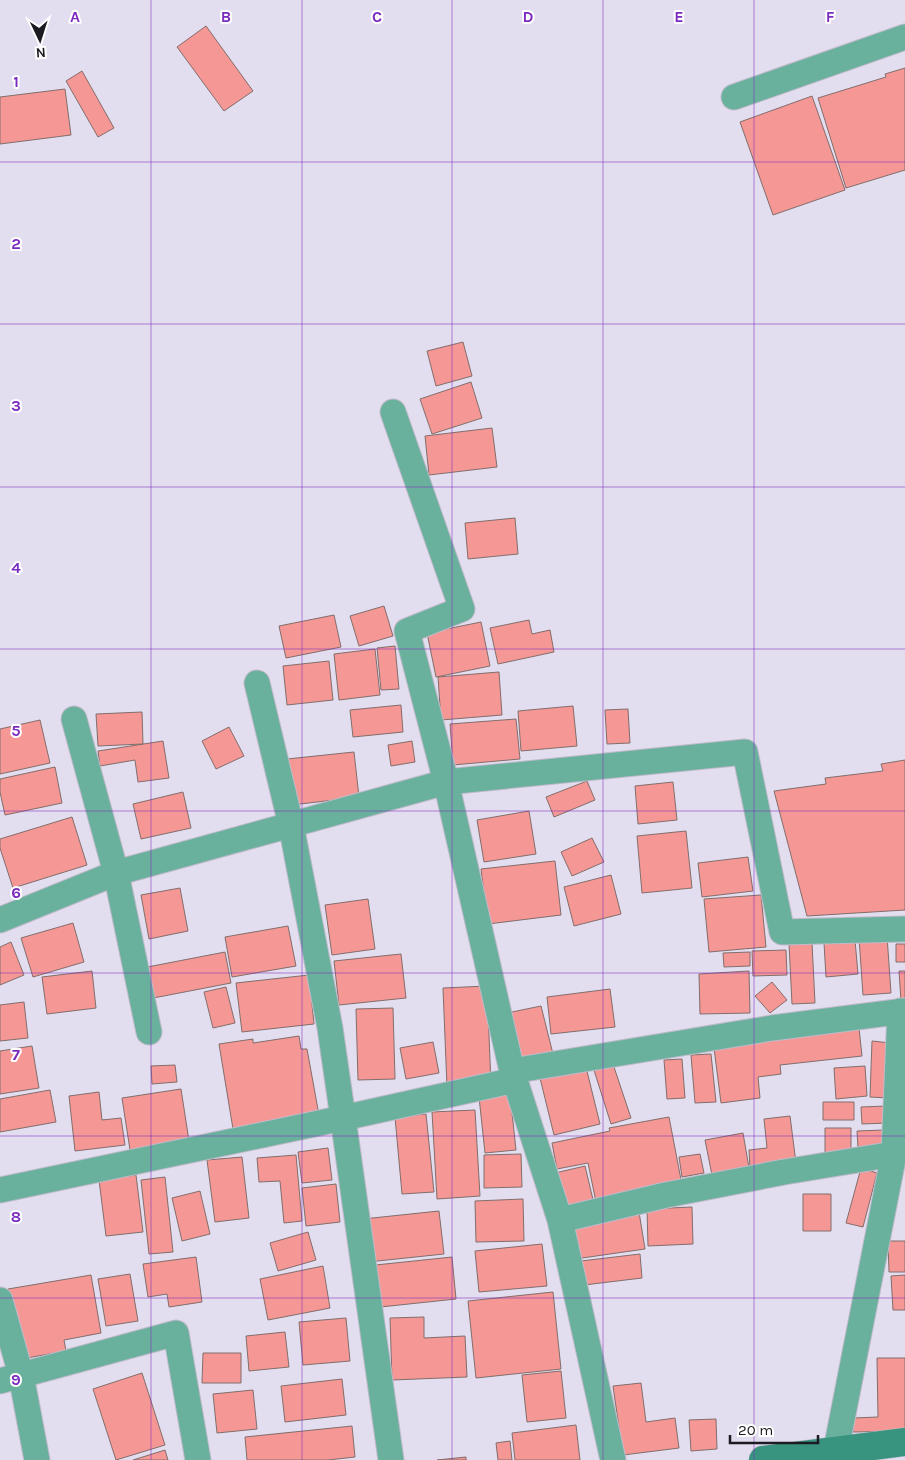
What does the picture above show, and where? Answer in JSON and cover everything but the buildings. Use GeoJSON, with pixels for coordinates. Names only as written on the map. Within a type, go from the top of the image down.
{"type":"FeatureCollection","features":[{"type":"Feature","properties":{"kind":"street"},"geometry":{"type":"LineString","coordinates":[[734,97],[905,37]]}},
{"type":"Feature","properties":{"kind":"street"},"geometry":{"type":"LineString","coordinates":[[393,412],[462,609],[407,631],[446,782],[513,1076],[560,1220],[613,1460]]}},
{"type":"Feature","properties":{"kind":"street"},"geometry":{"type":"LineString","coordinates":[[257,683],[292,825],[330,1028],[391,1460]]}},
{"type":"Feature","properties":{"kind":"street"},"geometry":{"type":"LineString","coordinates":[[74,719],[116,873],[149,1032]]}},
{"type":"Feature","properties":{"kind":"street"},"geometry":{"type":"LineString","coordinates":[[0,920],[116,873],[446,782],[745,752],[782,932],[905,928]]}},
{"type":"Feature","properties":{"kind":"street"},"geometry":{"type":"LineString","coordinates":[[0,1190],[344,1118],[513,1076],[772,1028],[902,1011],[894,1154],[835,1456]]}},
{"type":"Feature","properties":{"kind":"street"},"geometry":{"type":"LineString","coordinates":[[560,1220],[666,1195],[784,1172],[894,1154]]}},
{"type":"Feature","properties":{"kind":"street"},"geometry":{"type":"LineString","coordinates":[[0,1300],[10,1378],[37,1460]]}},
{"type":"Feature","properties":{"kind":"street"},"geometry":{"type":"LineString","coordinates":[[10,1378],[176,1333],[198,1460]]}},
{"type":"Feature","properties":{"kind":"street"},"geometry":{"type":"LineString","coordinates":[[763,1460],[835,1456],[905,1442]]}}]}
